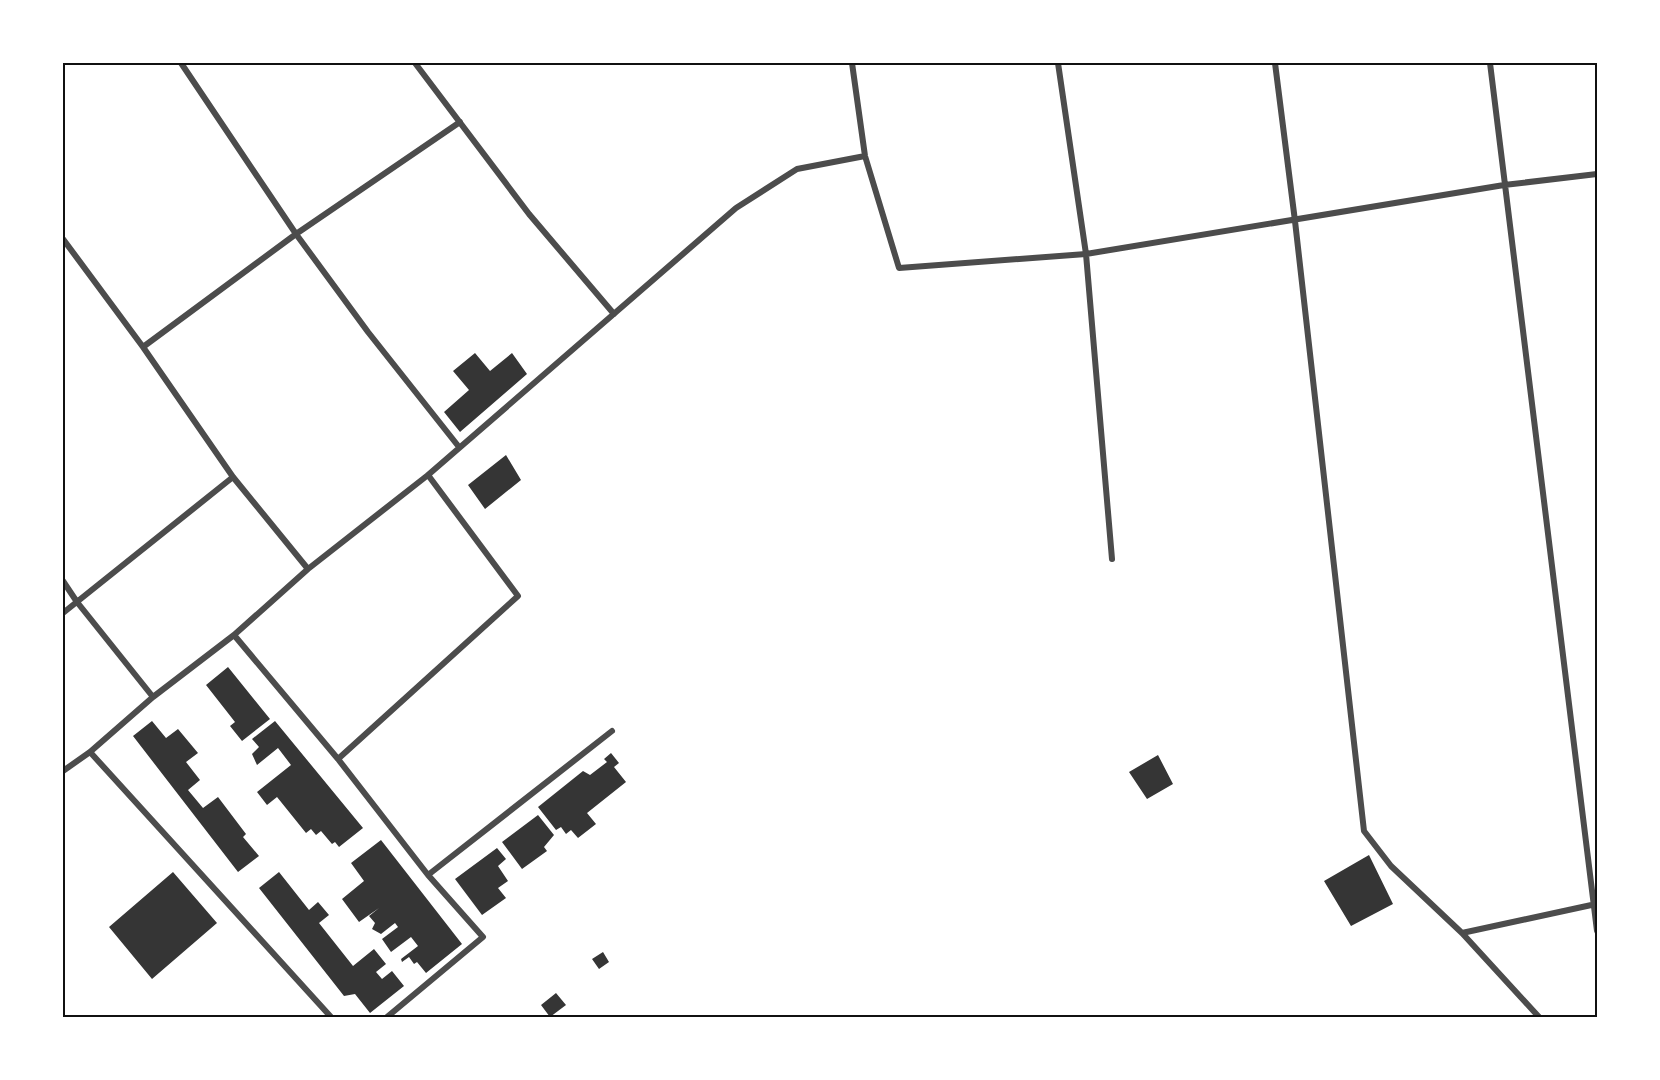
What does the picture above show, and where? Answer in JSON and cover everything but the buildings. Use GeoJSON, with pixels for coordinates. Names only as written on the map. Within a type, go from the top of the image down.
{"type":"FeatureCollection","features":[{"type":"Feature","properties":{"kind":"street"},"geometry":{"type":"LineString","coordinates":[[181,63],[296,234],[368,332],[459,447]]}},
{"type":"Feature","properties":{"kind":"street"},"geometry":{"type":"LineString","coordinates":[[415,63],[529,214],[614,314]]}},
{"type":"Feature","properties":{"kind":"street"},"geometry":{"type":"LineString","coordinates":[[852,63],[865,156],[899,268],[1086,254],[1504,186],[1597,174]]}},
{"type":"Feature","properties":{"kind":"street"},"geometry":{"type":"LineString","coordinates":[[1058,63],[1086,254],[1112,559]]}},
{"type":"Feature","properties":{"kind":"street"},"geometry":{"type":"LineString","coordinates":[[1275,63],[1364,831],[1391,866],[1462,933],[1539,1017]]}},
{"type":"Feature","properties":{"kind":"street"},"geometry":{"type":"LineString","coordinates":[[1490,63],[1597,930]]}},
{"type":"Feature","properties":{"kind":"street"},"geometry":{"type":"LineString","coordinates":[[143,348],[296,234],[460,122]]}},
{"type":"Feature","properties":{"kind":"street"},"geometry":{"type":"LineString","coordinates":[[63,771],[90,752],[153,697],[234,635],[308,569],[429,476],[459,447],[736,208],[797,169],[865,156]]}},
{"type":"Feature","properties":{"kind":"street"},"geometry":{"type":"LineString","coordinates":[[63,239],[233,477],[308,569]]}},
{"type":"Feature","properties":{"kind":"street"},"geometry":{"type":"LineString","coordinates":[[63,254],[70,249]]}},
{"type":"Feature","properties":{"kind":"street"},"geometry":{"type":"LineString","coordinates":[[339,759],[518,596],[429,476]]}},
{"type":"Feature","properties":{"kind":"street"},"geometry":{"type":"LineString","coordinates":[[63,614],[233,477]]}},
{"type":"Feature","properties":{"kind":"street"},"geometry":{"type":"LineString","coordinates":[[63,581],[77,602],[153,697]]}},
{"type":"Feature","properties":{"kind":"street"},"geometry":{"type":"LineString","coordinates":[[234,635],[339,759],[428,875],[483,937],[387,1017]]}},
{"type":"Feature","properties":{"kind":"street"},"geometry":{"type":"LineString","coordinates":[[428,875],[612,731]]}},
{"type":"Feature","properties":{"kind":"street"},"geometry":{"type":"LineString","coordinates":[[90,752],[330,1017]]}},
{"type":"Feature","properties":{"kind":"street"},"geometry":{"type":"LineString","coordinates":[[1462,933],[1595,904]]}}]}
